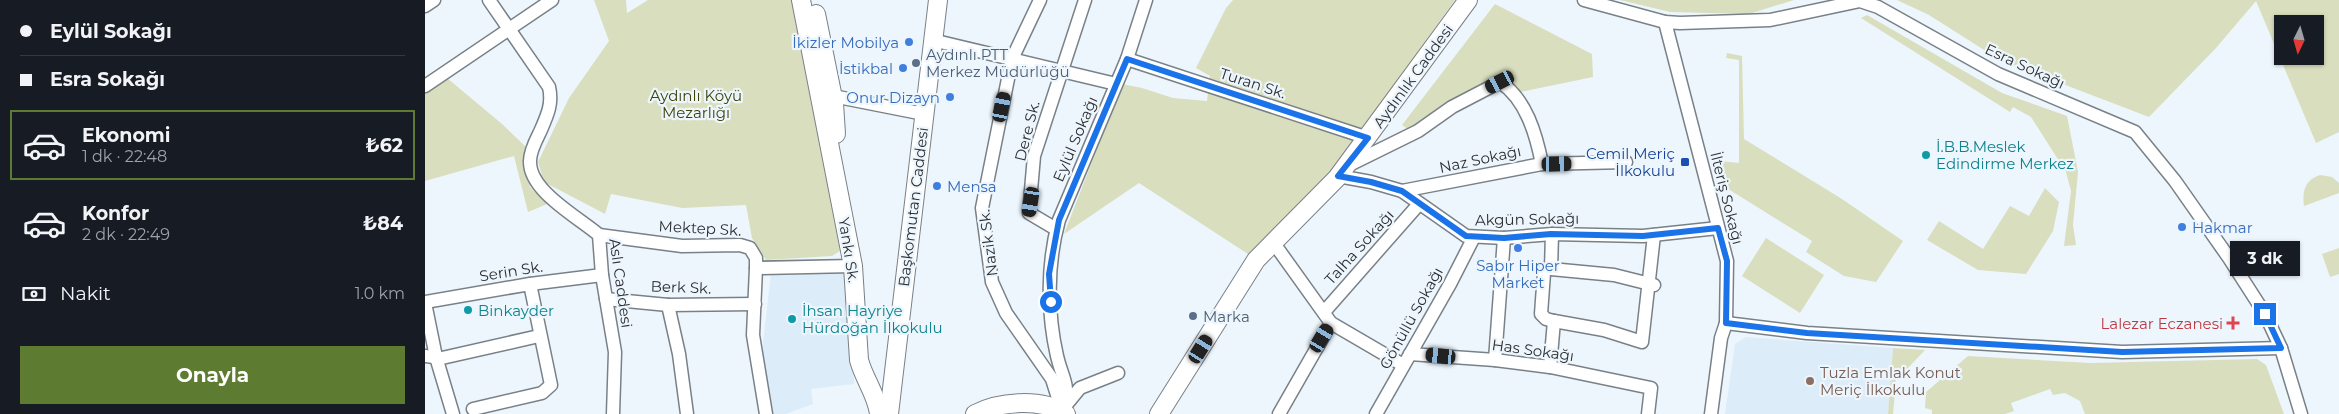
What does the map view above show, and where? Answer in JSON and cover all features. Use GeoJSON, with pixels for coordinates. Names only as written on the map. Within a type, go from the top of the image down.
{"type":"FeatureCollection","features":[{"type":"Feature","properties":{"kind":"street"},"geometry":{"type":"LineString","coordinates":[[425,6],[434,0]]}},
{"type":"Feature","properties":{"kind":"street","name":"Aslı Caddesi"},"geometry":{"type":"LineString","coordinates":[[489,0],[549,87],[550,109],[530,161],[533,175],[539,188],[599,235],[605,299],[615,352],[613,414]]}},
{"type":"Feature","properties":{"kind":"street"},"geometry":{"type":"LineString","coordinates":[[425,86],[552,0]]}},
{"type":"Feature","properties":{"kind":"street","name":"Yankı Sk."},"geometry":{"type":"LineString","coordinates":[[801,0],[853,266],[859,360],[875,397],[879,414]]}},
{"type":"Feature","properties":{"kind":"street","name":"Yankı Sk."},"geometry":{"type":"LineString","coordinates":[[813,0],[833,96],[836,172]]}},
{"type":"Feature","properties":{"kind":"street","name":"Başkomutan Caddesi"},"geometry":{"type":"LineString","coordinates":[[889,414],[938,0]]}},
{"type":"Feature","properties":{"kind":"street","name":"Nazik Sk."},"geometry":{"type":"LineString","coordinates":[[1040,0],[1012,59],[982,208],[992,282],[1006,313],[1052,379],[1064,413]]}},
{"type":"Feature","properties":{"kind":"street","name":"Dere Sk."},"geometry":{"type":"LineString","coordinates":[[1056,229],[1029,213],[1034,156],[1085,0]]}},
{"type":"Feature","properties":{"kind":"street","name":"Eylül Sokağı"},"geometry":{"type":"LineString","coordinates":[[1064,413],[1067,392],[1057,356],[1049,274],[1056,229],[1127,59],[1146,0]]}},
{"type":"Feature","properties":{"kind":"street","name":"Aydınlık Caddesi"},"geometry":{"type":"LineString","coordinates":[[1159,414],[1256,260],[1342,172],[1468,0]]}},
{"type":"Feature","properties":{"kind":"street","name":"Esra Sokağı"},"geometry":{"type":"LineString","coordinates":[[1583,0],[1665,22],[1770,20],[1860,1],[1877,7],[1998,74],[2135,132],[2175,181],[2229,258],[2265,314],[2281,348],[2301,414]]}},
{"type":"Feature","properties":{"kind":"street","name":"İlteriş Sokağı"},"geometry":{"type":"LineString","coordinates":[[1665,22],[1727,261],[1726,323],[1721,338],[1711,414]]}},
{"type":"Feature","properties":{"kind":"street"},"geometry":{"type":"LineString","coordinates":[[932,40],[1116,84]]}},
{"type":"Feature","properties":{"kind":"street","name":"Turan Sk."},"geometry":{"type":"LineString","coordinates":[[1127,59],[1368,138]]}},
{"type":"Feature","properties":{"kind":"street"},"geometry":{"type":"LineString","coordinates":[[1342,172],[1418,131],[1453,107],[1500,82],[1512,90],[1525,111],[1538,141],[1541,164]]}},
{"type":"Feature","properties":{"kind":"street"},"geometry":{"type":"LineString","coordinates":[[833,96],[923,114]]}},
{"type":"Feature","properties":{"kind":"street","name":"Naz Sokağı"},"geometry":{"type":"LineString","coordinates":[[1402,191],[1541,164],[1626,162]]}},
{"type":"Feature","properties":{"kind":"street","name":"Akgün Sokağı"},"geometry":{"type":"LineString","coordinates":[[1342,172],[1402,191],[1466,236],[1504,238],[1551,234],[1649,235],[1718,228]]}},
{"type":"Feature","properties":{"kind":"street","name":"Talha Sokağı"},"geometry":{"type":"LineString","coordinates":[[1323,312],[1419,204]]}},
{"type":"Feature","properties":{"kind":"street"},"geometry":{"type":"LineString","coordinates":[[1551,234],[1551,269]]}},
{"type":"Feature","properties":{"kind":"street","name":"Mektep Sk."},"geometry":{"type":"LineString","coordinates":[[599,235],[682,246],[740,245],[750,248],[756,258],[753,335],[766,414]]}},
{"type":"Feature","properties":{"kind":"street"},"geometry":{"type":"LineString","coordinates":[[1649,235],[1652,284],[1642,342],[1604,330],[1546,319],[1541,314],[1545,269],[1614,275],[1652,284]]}},
{"type":"Feature","properties":{"kind":"street","name":"Gönüllü Sokağı"},"geometry":{"type":"LineString","coordinates":[[1376,414],[1474,237]]}},
{"type":"Feature","properties":{"kind":"street"},"geometry":{"type":"LineString","coordinates":[[1495,360],[1504,238]]}},
{"type":"Feature","properties":{"kind":"street"},"geometry":{"type":"LineString","coordinates":[[1273,242],[1331,323],[1403,365]]}},
{"type":"Feature","properties":{"kind":"street"},"geometry":{"type":"LineString","coordinates":[[756,268],[853,266]]}},
{"type":"Feature","properties":{"kind":"street","name":"Serin Sk."},"geometry":{"type":"LineString","coordinates":[[425,302],[530,284],[602,275]]}},
{"type":"Feature","properties":{"kind":"street"},"geometry":{"type":"LineString","coordinates":[[473,409],[542,393],[551,385],[539,336],[530,284]]}},
{"type":"Feature","properties":{"kind":"street","name":"Berk Sk."},"geometry":{"type":"LineString","coordinates":[[605,299],[668,305],[755,304]]}},
{"type":"Feature","properties":{"kind":"street"},"geometry":{"type":"LineString","coordinates":[[425,302],[431,356],[453,414]]}},
{"type":"Feature","properties":{"kind":"street"},"geometry":{"type":"LineString","coordinates":[[668,305],[679,354],[687,414]]}},
{"type":"Feature","properties":{"kind":"street"},"geometry":{"type":"LineString","coordinates":[[1550,367],[1554,321]]}},
{"type":"Feature","properties":{"kind":"street"},"geometry":{"type":"LineString","coordinates":[[1279,414],[1331,323]]}},
{"type":"Feature","properties":{"kind":"street"},"geometry":{"type":"LineString","coordinates":[[1726,323],[1807,333],[2122,352],[2281,348]]}},
{"type":"Feature","properties":{"kind":"street"},"geometry":{"type":"LineString","coordinates":[[431,356],[442,358],[539,336]]}},
{"type":"Feature","properties":{"kind":"street","name":"Has Sokağı"},"geometry":{"type":"LineString","coordinates":[[1410,354],[1495,360],[1550,367],[1651,388],[1648,414]]}},
{"type":"Feature","properties":{"kind":"street"},"geometry":{"type":"LineString","coordinates":[[975,414],[996,407],[1037,404],[1051,406],[1064,413],[1080,388],[1118,373]]}},
{"type":"Feature","properties":{"kind":"shaded area"},"geometry":{"type":"Polygon","coordinates":[[[771,273],[849,273],[854,384],[811,389],[813,404],[786,414],[770,414],[764,365],[763,343],[771,273]]]}},
{"type":"Feature","properties":{"kind":"shaded area","name":"Tuzla Emlak Konut Meriç İlkokulu"},"geometry":{"type":"Polygon","coordinates":[[[1746,337],[1893,348],[1888,414],[1725,414],[1735,344],[1746,337]]]}},
{"type":"Feature","properties":{"kind":"green space","name":"Aydınlı Köyü Mezarlığı"},"geometry":{"type":"Polygon","coordinates":[[[594,0],[626,0],[627,13],[648,0],[793,0],[840,251],[832,256],[766,260],[752,238],[746,205],[682,208],[611,194],[605,214],[544,182],[538,162],[569,98],[609,41],[594,0]]]}},
{"type":"Feature","properties":{"kind":"green space"},"geometry":{"type":"Polygon","coordinates":[[[1233,0],[1455,0],[1331,172],[1248,254],[1139,183],[1064,234],[1122,84],[1173,98],[1207,101],[1210,76],[1196,68],[1226,8],[1233,0]]]}},
{"type":"Feature","properties":{"kind":"green space"},"geometry":{"type":"Polygon","coordinates":[[[1620,0],[1794,0],[1749,14],[1670,12],[1620,0]]]}},
{"type":"Feature","properties":{"kind":"green space"},"geometry":{"type":"Polygon","coordinates":[[[1897,0],[2339,0],[2339,132],[2316,143],[2283,65],[2324,65],[2324,15],[2274,15],[2274,44],[2256,1],[2216,48],[2149,117],[2000,60],[1929,15],[1897,0]]]}},
{"type":"Feature","properties":{"kind":"green space"},"geometry":{"type":"Polygon","coordinates":[[[1495,4],[1592,54],[1593,77],[1520,92],[1495,76],[1409,130],[1402,125],[1495,4]]]}},
{"type":"Feature","properties":{"kind":"green space"},"geometry":{"type":"Polygon","coordinates":[[[1867,15],[2002,93],[2067,116],[2078,172],[2073,225],[2076,245],[2064,246],[2071,191],[2066,172],[2031,117],[2013,107],[2010,112],[1861,18],[1867,15]]]}},
{"type":"Feature","properties":{"kind":"green space"},"geometry":{"type":"Polygon","coordinates":[[[1727,53],[1742,56],[1744,139],[1842,199],[1903,241],[1876,282],[1844,276],[1806,252],[1812,241],[1725,187],[1719,161],[1739,163],[1739,60],[1726,58],[1727,53]]]}},
{"type":"Feature","properties":{"kind":"green space"},"geometry":{"type":"Polygon","coordinates":[[[447,78],[525,146],[524,158],[530,187],[547,204],[528,212],[514,156],[425,181],[425,92],[447,78]]]}},
{"type":"Feature","properties":{"kind":"green space"},"geometry":{"type":"Polygon","coordinates":[[[2320,175],[2332,177],[2339,183],[2339,193],[2304,206],[2304,191],[2308,183],[2320,175]]]}},
{"type":"Feature","properties":{"kind":"green space"},"geometry":{"type":"Polygon","coordinates":[[[2045,188],[2059,202],[2053,231],[2026,274],[1978,270],[1927,240],[1939,221],[1983,249],[2010,206],[2029,216],[2045,188]]]}},
{"type":"Feature","properties":{"kind":"green space"},"geometry":{"type":"Polygon","coordinates":[[[1766,238],[1824,275],[1800,313],[1742,276],[1766,238]]]}},
{"type":"Feature","properties":{"kind":"green space"},"geometry":{"type":"Polygon","coordinates":[[[2339,248],[2339,274],[2330,277],[2322,254],[2339,248]]]}},
{"type":"Feature","properties":{"kind":"green space"},"geometry":{"type":"Polygon","coordinates":[[[1893,348],[1925,350],[1907,369],[1897,369],[1893,414],[1888,414],[1893,348]]]}},
{"type":"Feature","properties":{"kind":"green space"},"geometry":{"type":"Polygon","coordinates":[[[1968,356],[2091,363],[2257,359],[2266,365],[2284,414],[2085,414],[2080,401],[2065,393],[2053,395],[2050,389],[2011,403],[2014,411],[2005,414],[1932,414],[1932,410],[1925,408],[1926,392],[1968,356]]]}},
{"type":"Feature","properties":{"kind":"place","name":"İkizler Mobilya"},"geometry":{"type":"Point","coordinates":[909,42]}},
{"type":"Feature","properties":{"kind":"place","name":"Aydınlı PTT Merkez Müdürlüğü"},"geometry":{"type":"Point","coordinates":[916,63]}},
{"type":"Feature","properties":{"kind":"place","name":"İstikbal"},"geometry":{"type":"Point","coordinates":[903,68]}},
{"type":"Feature","properties":{"kind":"place","name":"Onur Dizayn"},"geometry":{"type":"Point","coordinates":[950,97]}},
{"type":"Feature","properties":{"kind":"place","name":"İ.B.B.Meslek Edindirme Merkez"},"geometry":{"type":"Point","coordinates":[1926,155]}},
{"type":"Feature","properties":{"kind":"place","name":"Cemil Meriç İlkokulu"},"geometry":{"type":"Point","coordinates":[1685,162]}},
{"type":"Feature","properties":{"kind":"place","name":"Mensa"},"geometry":{"type":"Point","coordinates":[937,186]}},
{"type":"Feature","properties":{"kind":"place","name":"Hakmar"},"geometry":{"type":"Point","coordinates":[2182,227]}},
{"type":"Feature","properties":{"kind":"place","name":"Sabır Hiper Market"},"geometry":{"type":"Point","coordinates":[1518,248]}},
{"type":"Feature","properties":{"kind":"place","name":"Binkayder"},"geometry":{"type":"Point","coordinates":[468,310]}},
{"type":"Feature","properties":{"kind":"place","name":"Marka"},"geometry":{"type":"Point","coordinates":[1193,316]}},
{"type":"Feature","properties":{"kind":"place","name":"İhsan Hayriye Hürdoğan İlkokulu"},"geometry":{"type":"Point","coordinates":[792,319]}},
{"type":"Feature","properties":{"kind":"place","name":"Lalezar Eczanesi"},"geometry":{"type":"Point","coordinates":[2233,323]}},
{"type":"Feature","properties":{"kind":"place","name":"Tuzla Emlak Konut Meriç İlkokulu"},"geometry":{"type":"Point","coordinates":[1810,381]}},
{"type":"Feature","properties":{"kind":"route"},"geometry":{"type":"LineString","coordinates":[[1051,302],[1049,274],[1059,220],[1127,59],[1368,138],[1338,176],[1371,182],[1402,191],[1466,236],[1492,238],[1551,234],[1643,236],[1718,228],[1727,261],[1726,323],[1807,333],[1959,344],[2122,352],[2281,348],[2265,314]]}}]}
